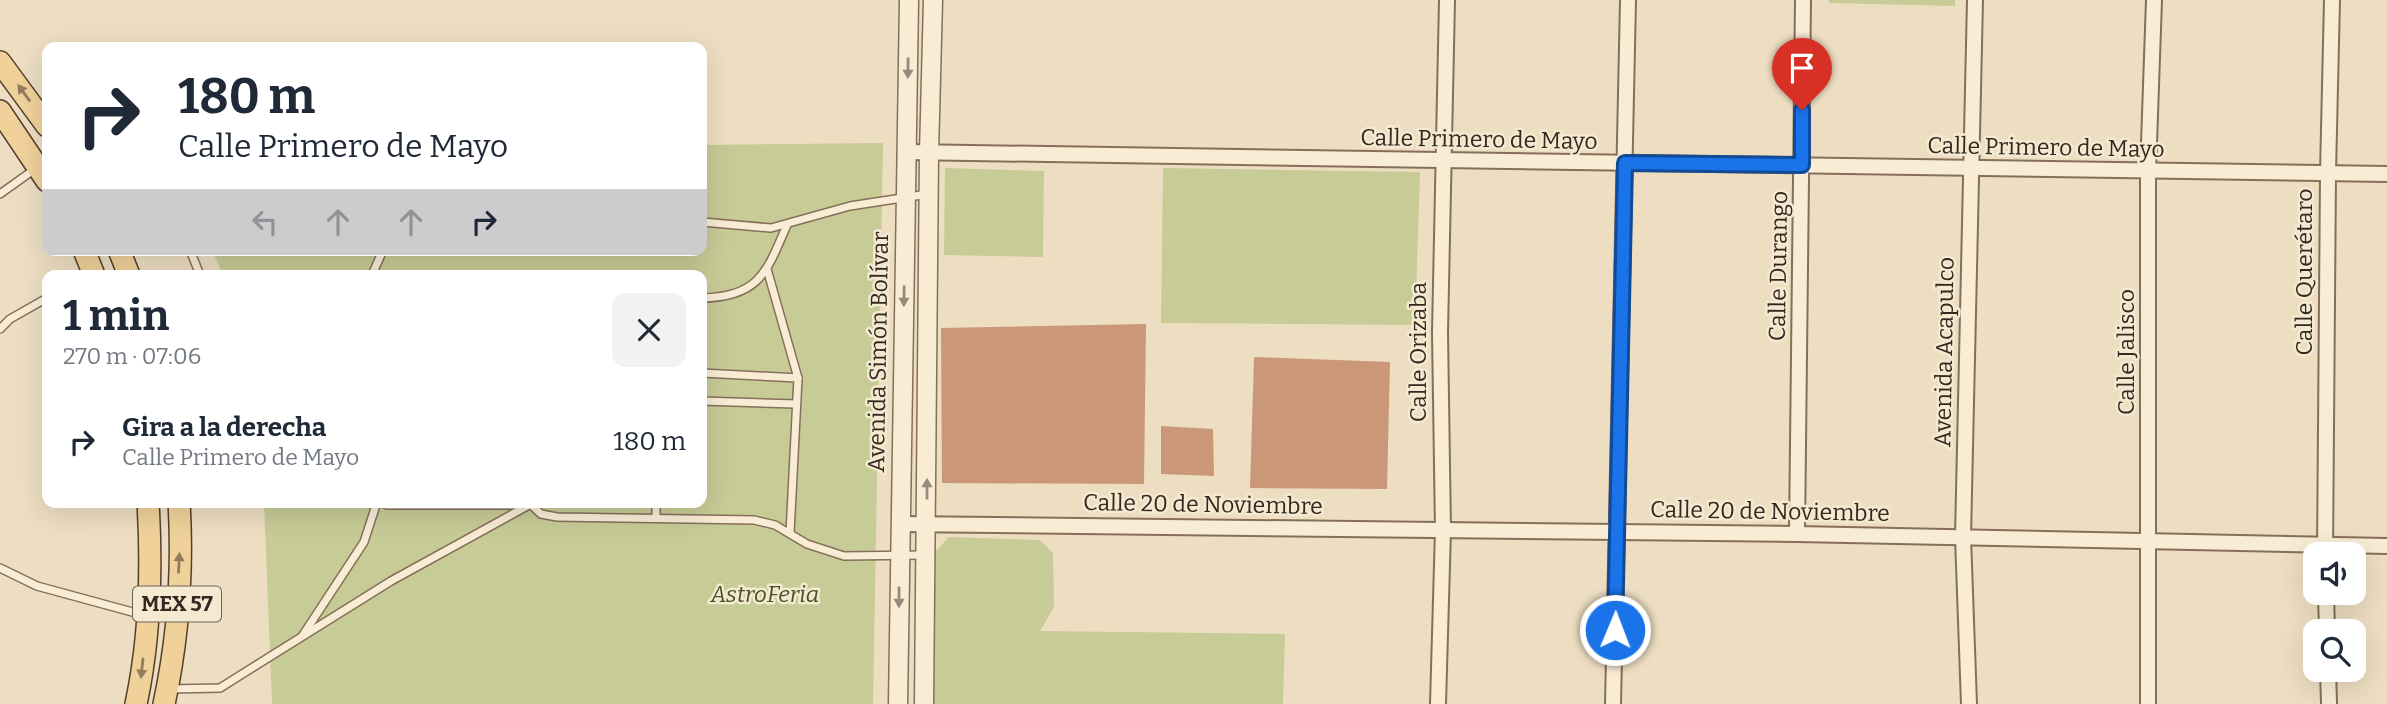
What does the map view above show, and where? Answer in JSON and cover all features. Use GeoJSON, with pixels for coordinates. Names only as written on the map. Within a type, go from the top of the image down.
{"type":"FeatureCollection","features":[{"type":"Feature","properties":{"kind":"main road"},"geometry":{"type":"LineString","coordinates":[[0,62],[42,119]]}},
{"type":"Feature","properties":{"kind":"main road"},"geometry":{"type":"LineString","coordinates":[[0,111],[42,173]]}},
{"type":"Feature","properties":{"kind":"main road","name":"MEX 57"},"geometry":{"type":"LineString","coordinates":[[136,704],[147,616],[148,508]]}},
{"type":"Feature","properties":{"kind":"main road","name":"MEX 57"},"geometry":{"type":"LineString","coordinates":[[166,696],[177,616],[181,533],[179,508]]}},
{"type":"Feature","properties":{"kind":"street","name":"Avenida Simón Bolívar"},"geometry":{"type":"LineString","coordinates":[[898,704],[909,0]]}},
{"type":"Feature","properties":{"kind":"street"},"geometry":{"type":"LineString","coordinates":[[924,704],[933,0]]}},
{"type":"Feature","properties":{"kind":"street","name":"Calle Orizaba"},"geometry":{"type":"LineString","coordinates":[[1438,704],[1443,530],[1440,332],[1447,0]]}},
{"type":"Feature","properties":{"kind":"street"},"geometry":{"type":"LineString","coordinates":[[1614,704],[1628,0]]}},
{"type":"Feature","properties":{"kind":"street","name":"Calle Durango"},"geometry":{"type":"LineString","coordinates":[[1797,534],[1802,0]]}},
{"type":"Feature","properties":{"kind":"street","name":"Avenida Acapulco"},"geometry":{"type":"LineString","coordinates":[[1969,704],[1964,537],[1975,0]]}},
{"type":"Feature","properties":{"kind":"street","name":"Calle Jalisco"},"geometry":{"type":"LineString","coordinates":[[2148,704],[2148,172],[2154,0]]}},
{"type":"Feature","properties":{"kind":"street","name":"Calle Querétaro"},"geometry":{"type":"LineString","coordinates":[[2325,542],[2332,0]]}},
{"type":"Feature","properties":{"kind":"street","name":"Calle Primero de Mayo"},"geometry":{"type":"LineString","coordinates":[[907,152],[2387,174]]}},
{"type":"Feature","properties":{"kind":"street","name":"Calle 20 de Noviembre"},"geometry":{"type":"LineString","coordinates":[[900,524],[2149,540],[2303,549]]}},
{"type":"Feature","properties":{"kind":"street","name":"Calle 20 de Noviembre"},"geometry":{"type":"LineString","coordinates":[[2366,547],[2387,545]]}},
{"type":"Feature","properties":{"kind":"street"},"geometry":{"type":"LineString","coordinates":[[2328,682],[2329,703]]}},
{"type":"Feature","properties":{"kind":"lane"},"geometry":{"type":"LineString","coordinates":[[0,194],[42,174]]}},
{"type":"Feature","properties":{"kind":"lane"},"geometry":{"type":"LineString","coordinates":[[707,223],[761,228],[787,225],[850,206],[929,194]]}},
{"type":"Feature","properties":{"kind":"lane"},"geometry":{"type":"LineString","coordinates":[[707,297],[738,293],[755,284],[767,269],[787,225]]}},
{"type":"Feature","properties":{"kind":"lane"},"geometry":{"type":"LineString","coordinates":[[767,269],[798,378],[790,533]]}},
{"type":"Feature","properties":{"kind":"lane"},"geometry":{"type":"LineString","coordinates":[[0,329],[10,319],[42,301]]}},
{"type":"Feature","properties":{"kind":"lane"},"geometry":{"type":"LineString","coordinates":[[707,373],[798,378]]}},
{"type":"Feature","properties":{"kind":"lane"},"geometry":{"type":"LineString","coordinates":[[707,401],[796,404]]}},
{"type":"Feature","properties":{"kind":"lane"},"geometry":{"type":"LineString","coordinates":[[301,637],[364,542],[377,508]]}},
{"type":"Feature","properties":{"kind":"lane"},"geometry":{"type":"LineString","coordinates":[[166,696],[220,688],[391,581],[519,508]]}},
{"type":"Feature","properties":{"kind":"lane"},"geometry":{"type":"LineString","coordinates":[[534,508],[541,514],[557,517],[754,520],[775,525],[807,544],[844,556],[927,555]]}},
{"type":"Feature","properties":{"kind":"lane"},"geometry":{"type":"LineString","coordinates":[[656,508],[656,517]]}},
{"type":"Feature","properties":{"kind":"lane"},"geometry":{"type":"LineString","coordinates":[[0,568],[37,586],[147,616]]}},
{"type":"Feature","properties":{"kind":"green space"},"geometry":{"type":"Polygon","coordinates":[[[1829,0],[1955,0],[1955,6],[1829,3],[1829,0]]]}},
{"type":"Feature","properties":{"kind":"green space","name":"AstroFeria"},"geometry":{"type":"Polygon","coordinates":[[[883,143],[873,704],[272,704],[264,508],[707,508],[707,270],[221,270],[215,256],[707,256],[707,145],[883,143]]]}},
{"type":"Feature","properties":{"kind":"green space"},"geometry":{"type":"Polygon","coordinates":[[[945,168],[1044,171],[1043,257],[944,255],[945,168]]]}},
{"type":"Feature","properties":{"kind":"green space"},"geometry":{"type":"Polygon","coordinates":[[[1163,168],[1420,172],[1415,325],[1161,323],[1163,168]]]}},
{"type":"Feature","properties":{"kind":"green space"},"geometry":{"type":"Polygon","coordinates":[[[949,537],[1040,540],[1053,553],[1054,607],[1040,631],[1285,634],[1283,704],[932,704],[935,552],[949,537]]]}},
{"type":"Feature","properties":{"kind":"building"},"geometry":{"type":"Polygon","coordinates":[[[1146,324],[1144,484],[942,483],[941,328],[1146,324]]]}},
{"type":"Feature","properties":{"kind":"building"},"geometry":{"type":"Polygon","coordinates":[[[1254,357],[1390,362],[1387,489],[1250,488],[1254,357]]]}},
{"type":"Feature","properties":{"kind":"building"},"geometry":{"type":"Polygon","coordinates":[[[1161,426],[1213,429],[1214,476],[1161,474],[1161,426]]]}},
{"type":"Feature","properties":{"kind":"route"},"geometry":{"type":"LineString","coordinates":[[1615,630],[1625,163],[1802,165],[1802,110]]}}]}
